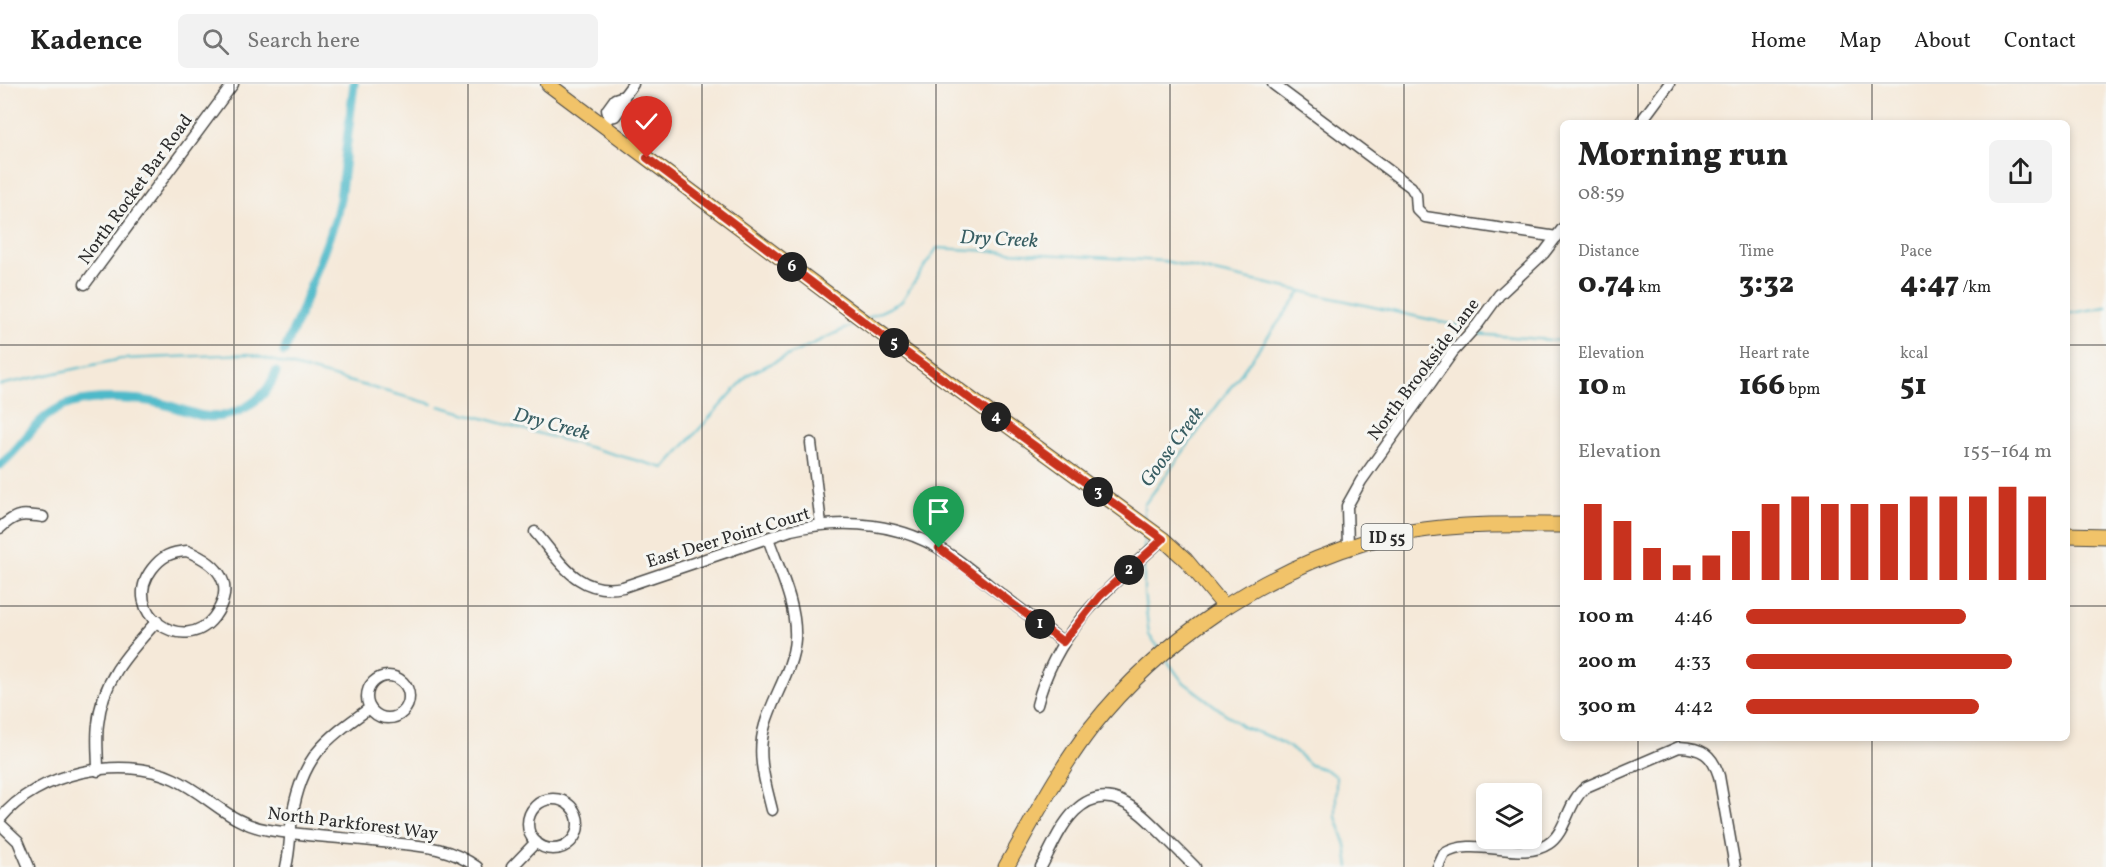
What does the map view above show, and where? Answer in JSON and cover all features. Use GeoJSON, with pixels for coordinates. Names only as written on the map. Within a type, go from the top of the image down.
{"type":"FeatureCollection","features":[{"type":"Feature","properties":{"kind":"highway","name":"ID 55"},"geometry":{"type":"LineString","coordinates":[[1006,867],[1064,766],[1107,708],[1165,650],[1224,606],[1324,556],[1370,540],[1469,525],[1560,525]]}},
{"type":"Feature","properties":{"kind":"highway"},"geometry":{"type":"LineString","coordinates":[[2070,535],[2106,536]]}},
{"type":"Feature","properties":{"kind":"main road"},"geometry":{"type":"LineString","coordinates":[[548,84],[606,121],[871,327],[1163,539],[1186,560],[1224,606]]}},
{"type":"Feature","properties":{"kind":"street","name":"North Rocket Bar Road"},"geometry":{"type":"LineString","coordinates":[[85,284],[232,84]]}},
{"type":"Feature","properties":{"kind":"street"},"geometry":{"type":"LineString","coordinates":[[606,121],[619,111],[623,105],[624,96],[633,84]]}},
{"type":"Feature","properties":{"kind":"street"},"geometry":{"type":"LineString","coordinates":[[1273,84],[1411,187],[1416,195],[1417,209],[1425,217],[1560,232]]}},
{"type":"Feature","properties":{"kind":"street"},"geometry":{"type":"LineString","coordinates":[[1642,120],[1669,84]]}},
{"type":"Feature","properties":{"kind":"street","name":"North Brookside Lane"},"geometry":{"type":"LineString","coordinates":[[1348,548],[1347,506],[1361,481],[1452,353],[1499,295],[1544,253],[1560,232]]}},
{"type":"Feature","properties":{"kind":"street"},"geometry":{"type":"LineString","coordinates":[[811,443],[821,524]]}},
{"type":"Feature","properties":{"kind":"street"},"geometry":{"type":"LineString","coordinates":[[0,528],[21,514],[43,517]]}},
{"type":"Feature","properties":{"kind":"street","name":"East Deer Point Court"},"geometry":{"type":"LineString","coordinates":[[535,532],[572,574],[583,583],[602,590],[623,587],[791,530],[840,523],[884,527],[928,542],[951,556],[1063,642]]}},
{"type":"Feature","properties":{"kind":"street"},"geometry":{"type":"LineString","coordinates":[[768,538],[790,601],[795,627],[791,660],[769,713],[761,740],[762,767],[772,810]]}},
{"type":"Feature","properties":{"kind":"street"},"geometry":{"type":"LineString","coordinates":[[1037,705],[1042,686],[1063,642],[1100,596],[1163,539]]}},
{"type":"Feature","properties":{"kind":"street"},"geometry":{"type":"LineString","coordinates":[[187,550],[201,556],[216,568],[224,579],[225,596],[210,622],[198,632],[182,634],[168,629],[157,621],[147,612],[142,600],[142,586],[160,560],[172,552],[187,550]]}},
{"type":"Feature","properties":{"kind":"street"},"geometry":{"type":"LineString","coordinates":[[98,771],[98,723],[106,689],[124,657],[157,621]]}},
{"type":"Feature","properties":{"kind":"street"},"geometry":{"type":"LineString","coordinates":[[286,867],[296,795],[302,777],[311,760],[330,738],[370,708]]}},
{"type":"Feature","properties":{"kind":"street"},"geometry":{"type":"LineString","coordinates":[[1438,867],[1444,854],[1458,847],[1538,849],[1548,844],[1561,829],[1577,794],[1586,787],[1679,747],[1694,747],[1706,754],[1716,766],[1735,867]]}},
{"type":"Feature","properties":{"kind":"street","name":"North Parkforest Way"},"geometry":{"type":"LineString","coordinates":[[0,819],[16,801],[40,786],[63,777],[128,768],[160,773],[185,784],[222,812],[237,820],[268,830],[433,847],[458,855],[477,867]]}},
{"type":"Feature","properties":{"kind":"street"},"geometry":{"type":"LineString","coordinates":[[1041,867],[1065,824],[1075,811],[1096,799],[1110,797],[1125,802],[1139,811],[1195,867]]}},
{"type":"Feature","properties":{"kind":"street"},"geometry":{"type":"LineString","coordinates":[[558,800],[569,805],[577,816],[578,829],[571,843],[561,848],[544,848],[536,842],[530,834],[528,824],[530,814],[536,806],[544,801],[558,800]]}},
{"type":"Feature","properties":{"kind":"street"},"geometry":{"type":"LineString","coordinates":[[0,824],[18,841],[29,867]]}},
{"type":"Feature","properties":{"kind":"street"},"geometry":{"type":"LineString","coordinates":[[512,867],[536,842]]}},
{"type":"Feature","properties":{"kind":"waterway"},"geometry":{"type":"LineString","coordinates":[[284,352],[335,221],[340,199],[354,84]]}},
{"type":"Feature","properties":{"kind":"waterway","name":"Dry Creek"},"geometry":{"type":"LineString","coordinates":[[868,318],[901,302],[937,248],[1164,261],[1464,327]]}},
{"type":"Feature","properties":{"kind":"waterway","name":"Goose Creek"},"geometry":{"type":"LineString","coordinates":[[1144,518],[1144,505],[1300,293]]}},
{"type":"Feature","properties":{"kind":"waterway","name":"Dry Creek"},"geometry":{"type":"LineString","coordinates":[[2070,313],[2106,307]]}},
{"type":"Feature","properties":{"kind":"waterway","name":"Dry Creek"},"geometry":{"type":"LineString","coordinates":[[439,406],[664,468],[749,374],[857,323]]}},
{"type":"Feature","properties":{"kind":"waterway","name":"Dry Creek"},"geometry":{"type":"LineString","coordinates":[[1476,334],[1560,341]]}},
{"type":"Feature","properties":{"kind":"waterway","name":"Dry Creek"},"geometry":{"type":"LineString","coordinates":[[0,385],[121,359],[249,354],[432,404]]}},
{"type":"Feature","properties":{"kind":"waterway"},"geometry":{"type":"LineString","coordinates":[[0,465],[40,422],[59,408],[72,403],[116,398],[165,404],[204,416],[222,416],[239,411],[255,401],[268,388],[276,372]]}},
{"type":"Feature","properties":{"kind":"waterway","name":"Goose Creek"},"geometry":{"type":"LineString","coordinates":[[1144,533],[1144,551]]}},
{"type":"Feature","properties":{"kind":"waterway","name":"Goose Creek"},"geometry":{"type":"LineString","coordinates":[[1144,563],[1144,592],[1149,635],[1160,649]]}},
{"type":"Feature","properties":{"kind":"waterway","name":"Goose Creek"},"geometry":{"type":"LineString","coordinates":[[1166,659],[1182,681],[1243,727],[1273,738],[1294,750],[1310,765],[1336,776],[1336,817],[1346,845],[1349,867]]}},
{"type":"Feature","properties":{"kind":"route"},"geometry":{"type":"LineString","coordinates":[[647,158],[871,327],[1163,539],[1100,596],[1063,642],[939,548]]}}]}
